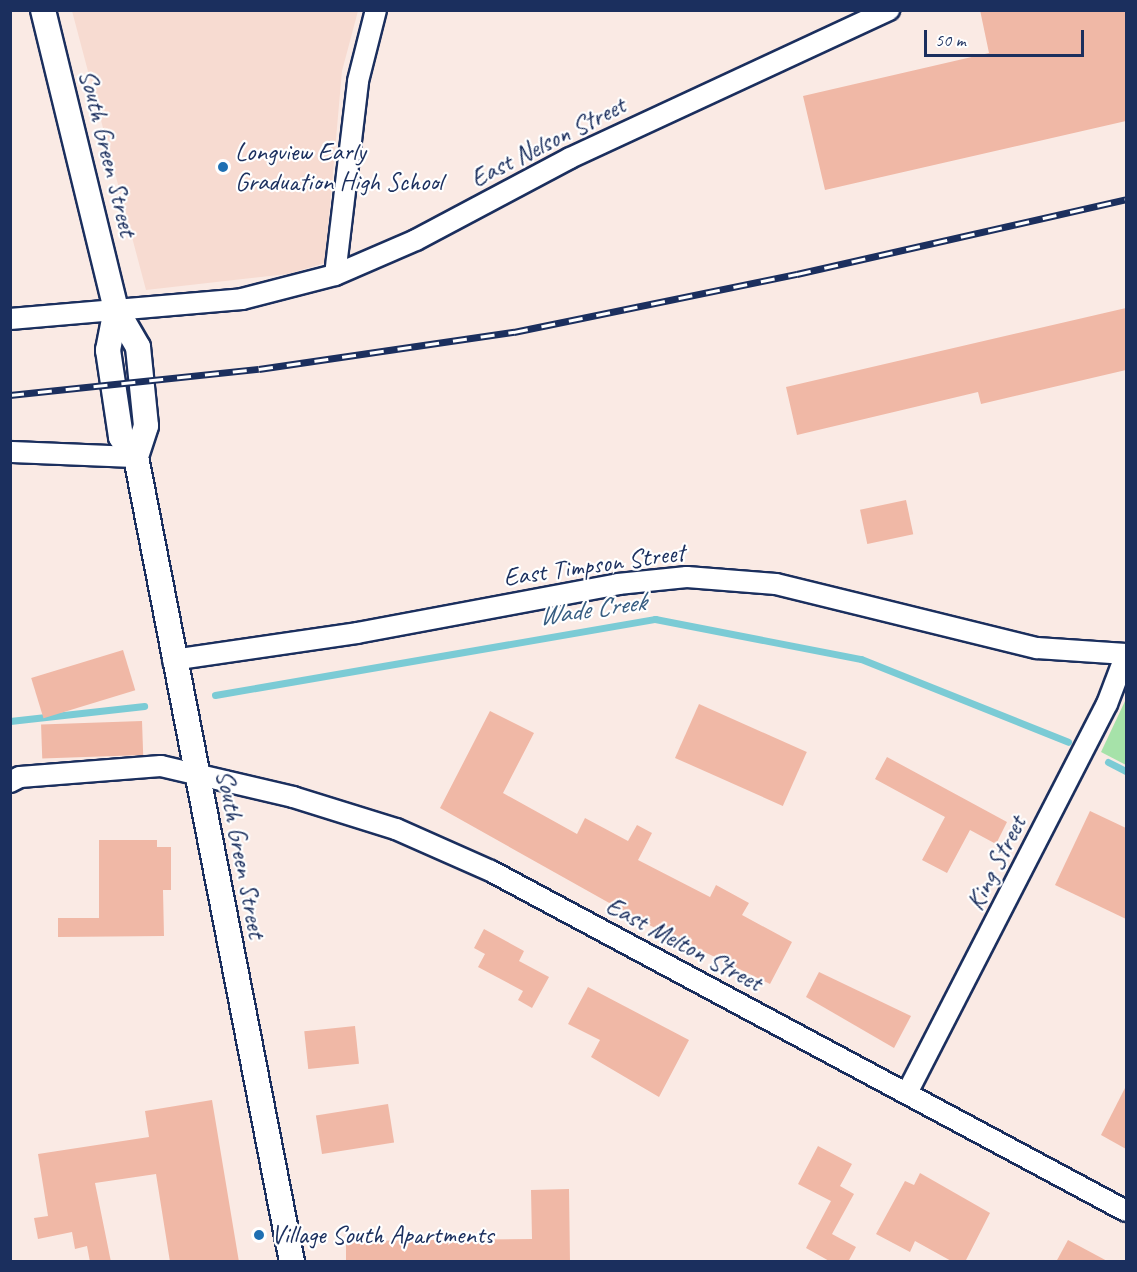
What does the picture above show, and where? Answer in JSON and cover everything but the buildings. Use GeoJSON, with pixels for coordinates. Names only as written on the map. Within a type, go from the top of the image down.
{"type":"FeatureCollection","features":[{"type":"Feature","properties":{"kind":"street","name":"South Green Street"},"geometry":{"type":"LineString","coordinates":[[43,10],[116,309],[138,347],[146,426],[136,456],[173,660],[292,1262]]}},
{"type":"Feature","properties":{"kind":"street"},"geometry":{"type":"LineString","coordinates":[[335,275],[358,81],[376,10]]}},
{"type":"Feature","properties":{"kind":"street","name":"East Nelson Street"},"geometry":{"type":"LineString","coordinates":[[10,319],[242,299],[335,275],[416,240],[570,158],[889,10]]}},
{"type":"Feature","properties":{"kind":"street"},"geometry":{"type":"LineString","coordinates":[[10,452],[136,456]]}},
{"type":"Feature","properties":{"kind":"street","name":"East Timpson Street"},"geometry":{"type":"LineString","coordinates":[[173,660],[357,633],[618,584],[687,576],[776,584],[1036,648],[1126,654]]}},
{"type":"Feature","properties":{"kind":"street","name":"King Street"},"geometry":{"type":"LineString","coordinates":[[907,1094],[1107,704],[1126,654]]}},
{"type":"Feature","properties":{"kind":"street","name":"East Melton Street"},"geometry":{"type":"LineString","coordinates":[[10,782],[20,777],[161,766],[196,772],[360,817],[463,858],[1126,1211]]}},
{"type":"Feature","properties":{"kind":"shaded area","name":"Longview Early Graduation High School"},"geometry":{"type":"Polygon","coordinates":[[[72,11],[358,11],[342,71],[325,263],[288,274],[146,290],[72,11]]]}},
{"type":"Feature","properties":{"kind":"green space"},"geometry":{"type":"Polygon","coordinates":[[[1126,699],[1126,765],[1101,752],[1126,699]]]}},
{"type":"Feature","properties":{"kind":"waterway","name":"Wade Creek"},"geometry":{"type":"LineString","coordinates":[[215,695],[655,619],[861,659],[1068,742]]}},
{"type":"Feature","properties":{"kind":"waterway","name":"Wade Creek"},"geometry":{"type":"LineString","coordinates":[[10,721],[144,706]]}},
{"type":"Feature","properties":{"kind":"waterway","name":"Wade Creek"},"geometry":{"type":"LineString","coordinates":[[1108,762],[1126,771]]}},
{"type":"Feature","properties":{"kind":"railway"},"geometry":{"type":"LineString","coordinates":[[10,395],[259,369],[514,332],[797,274],[1126,199]]}},
{"type":"Feature","properties":{"kind":"place","name":"Longview Early Graduation High School"},"geometry":{"type":"Point","coordinates":[223,167]}},
{"type":"Feature","properties":{"kind":"place","name":"Village South Apartments"},"geometry":{"type":"Point","coordinates":[259,1235]}}]}
